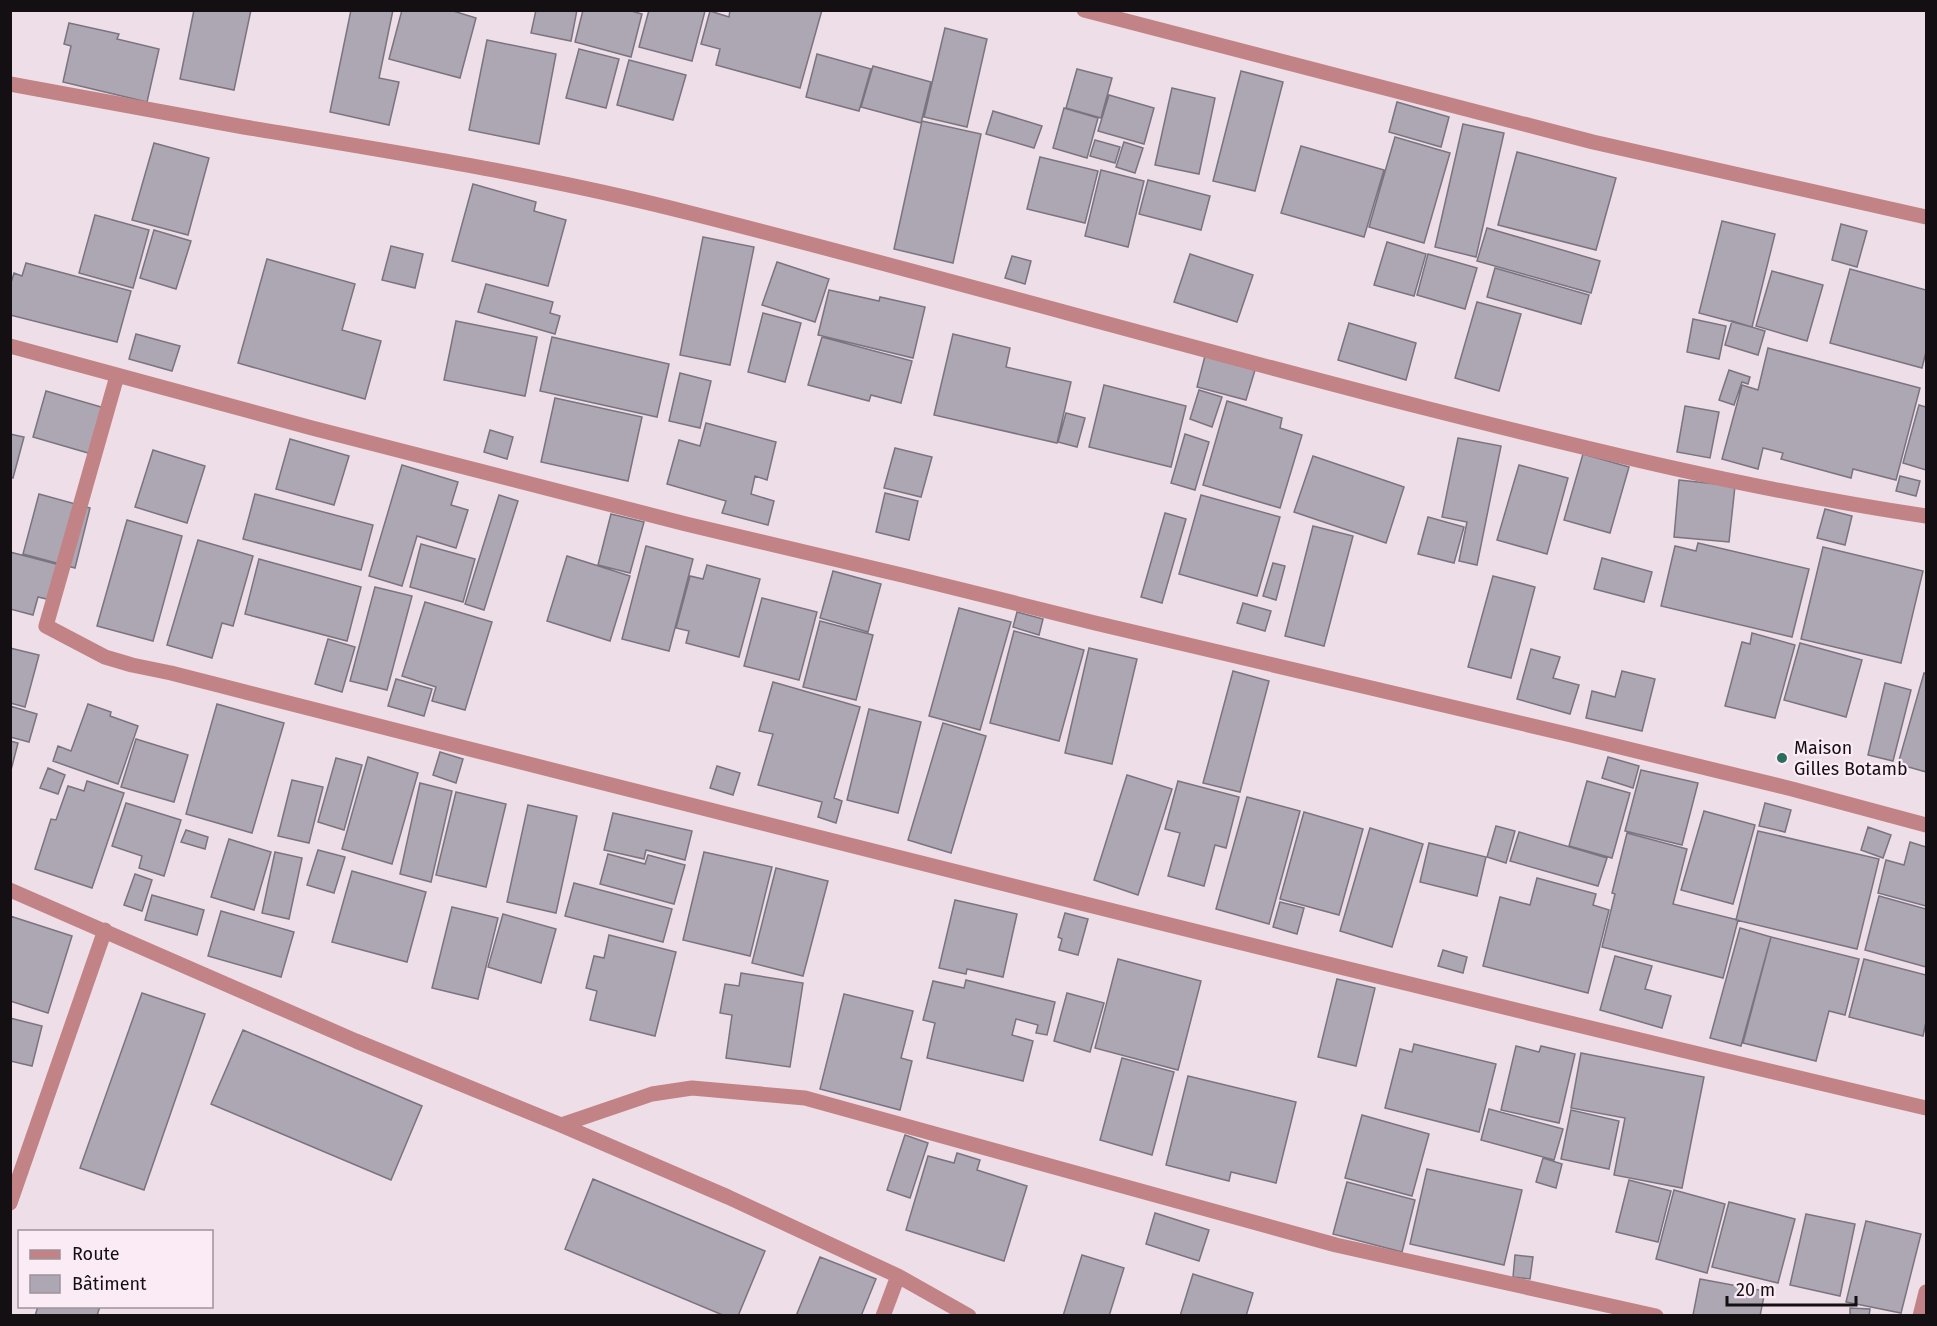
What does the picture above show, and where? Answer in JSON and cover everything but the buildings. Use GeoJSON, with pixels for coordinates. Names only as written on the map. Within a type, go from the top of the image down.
{"type":"FeatureCollection","features":[{"type":"Feature","properties":{"kind":"street"},"geometry":{"type":"LineString","coordinates":[[1084,10],[1593,142],[1926,217]]}},
{"type":"Feature","properties":{"kind":"street"},"geometry":{"type":"LineString","coordinates":[[10,84],[493,168],[682,211],[971,285],[1243,361],[1568,444],[1788,493],[1926,516]]}},
{"type":"Feature","properties":{"kind":"street"},"geometry":{"type":"LineString","coordinates":[[10,346],[686,524],[1095,624],[1664,757],[1926,825]]}},
{"type":"Feature","properties":{"kind":"street"},"geometry":{"type":"LineString","coordinates":[[117,376],[46,626],[105,657],[1042,894],[1656,1045],[1926,1108]]}},
{"type":"Feature","properties":{"kind":"street"},"geometry":{"type":"LineString","coordinates":[[10,890],[356,1041],[561,1125],[728,1197],[898,1276],[969,1316]]}},
{"type":"Feature","properties":{"kind":"street"},"geometry":{"type":"LineString","coordinates":[[10,1203],[105,930]]}},
{"type":"Feature","properties":{"kind":"street"},"geometry":{"type":"LineString","coordinates":[[561,1125],[652,1094],[692,1088],[805,1098],[1336,1245],[1656,1316]]}},
{"type":"Feature","properties":{"kind":"street"},"geometry":{"type":"LineString","coordinates":[[883,1316],[898,1276]]}},
{"type":"Feature","properties":{"kind":"street"},"geometry":{"type":"LineString","coordinates":[[1920,1316],[1926,1292]]}},
{"type":"Feature","properties":{"kind":"place","name":"Maison Gilles Botamb"},"geometry":{"type":"Point","coordinates":[1782,758]}}]}
